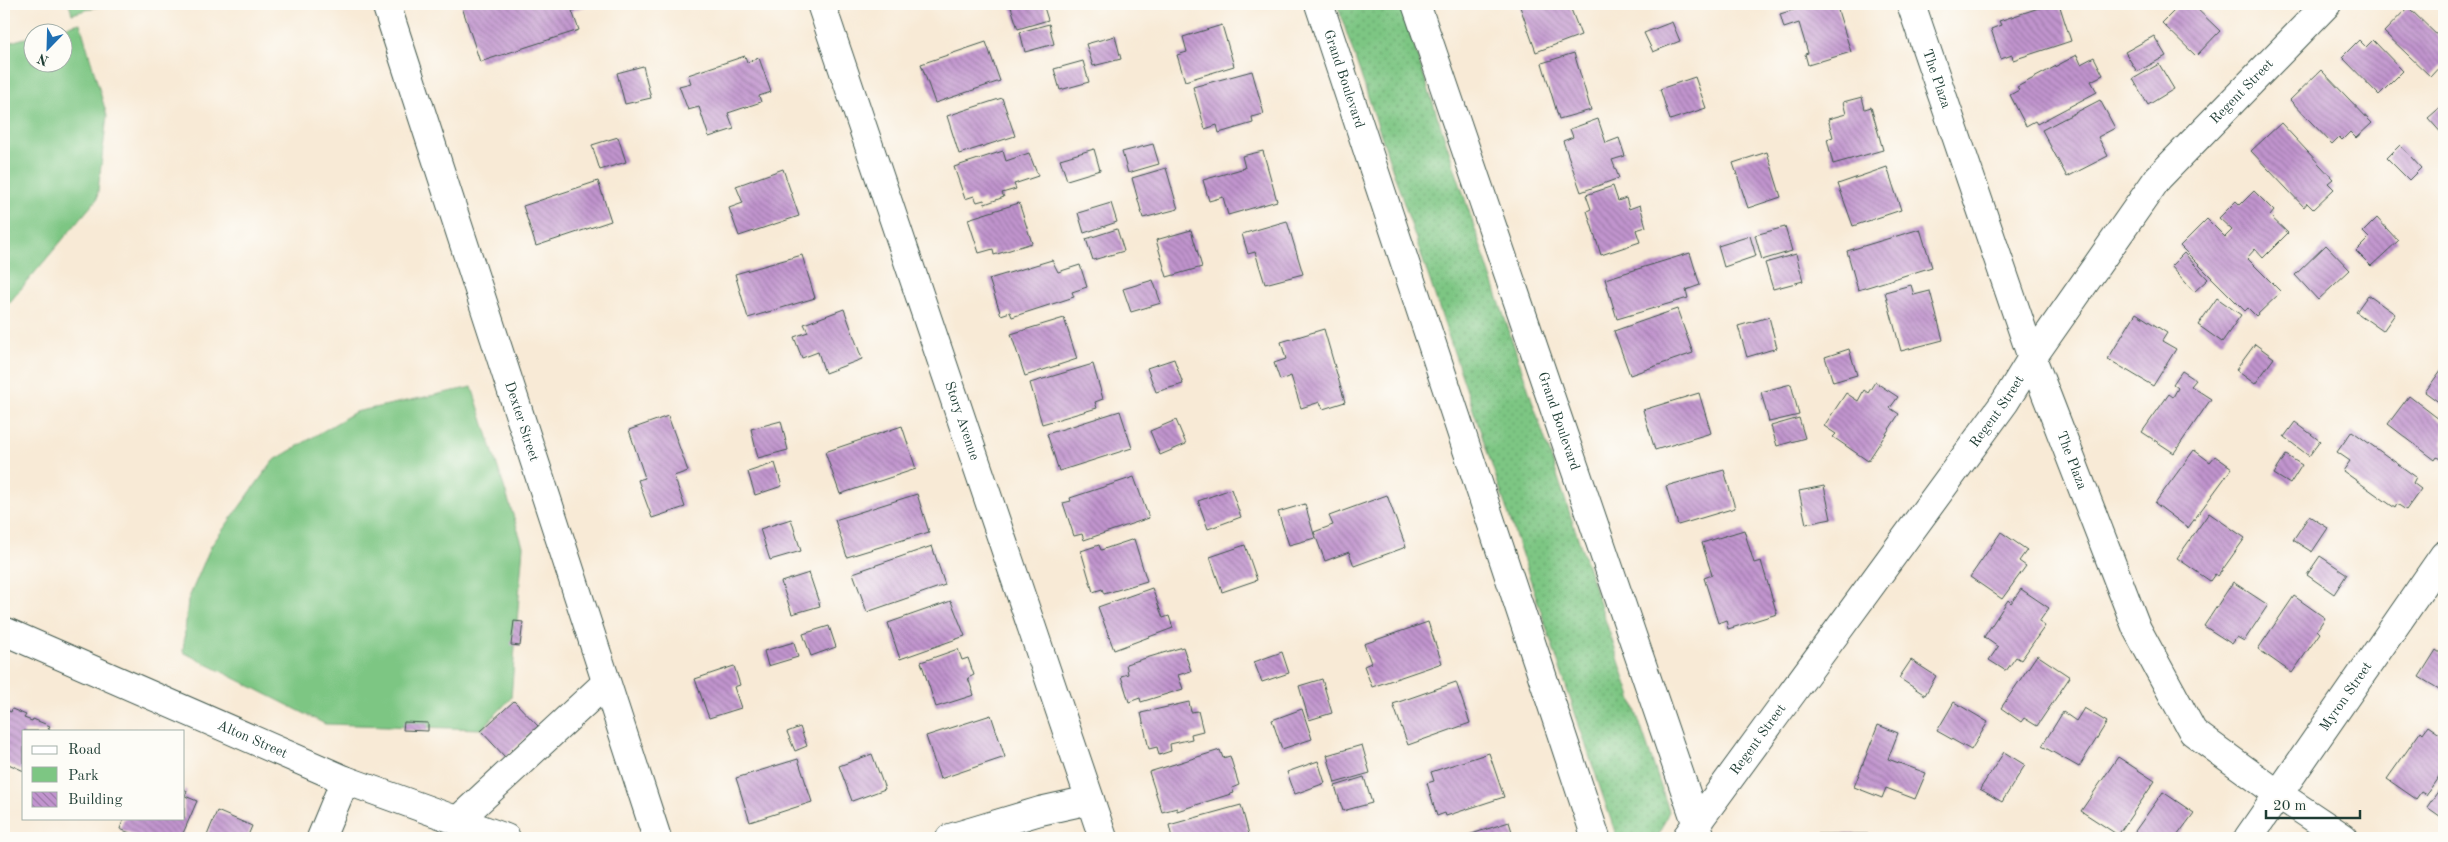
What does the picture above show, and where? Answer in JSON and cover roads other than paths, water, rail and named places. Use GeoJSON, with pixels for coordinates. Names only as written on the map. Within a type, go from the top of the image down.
{"type":"FeatureCollection","features":[{"type":"Feature","properties":{"kind":"street","name":"Dexter Street"},"geometry":{"type":"LineString","coordinates":[[386,4],[657,838]]}},
{"type":"Feature","properties":{"kind":"street","name":"Story Avenue"},"geometry":{"type":"LineString","coordinates":[[821,4],[1103,838]]}},
{"type":"Feature","properties":{"kind":"street","name":"Grand Boulevard"},"geometry":{"type":"LineString","coordinates":[[1319,4],[1596,838]]}},
{"type":"Feature","properties":{"kind":"street","name":"Grand Boulevard"},"geometry":{"type":"LineString","coordinates":[[1416,4],[1695,833]]}},
{"type":"Feature","properties":{"kind":"street","name":"The Plaza"},"geometry":{"type":"LineString","coordinates":[[1911,4],[2032,358],[2137,629],[2193,732],[2278,794],[2344,838]]}},
{"type":"Feature","properties":{"kind":"street","name":"Regent Street"},"geometry":{"type":"LineString","coordinates":[[1695,833],[2006,402],[2032,358],[2158,178],[2327,4]]}},
{"type":"Feature","properties":{"kind":"street","name":"Myron Street"},"geometry":{"type":"LineString","coordinates":[[2248,838],[2444,555]]}},
{"type":"Feature","properties":{"kind":"street","name":"Alton Street"},"geometry":{"type":"LineString","coordinates":[[4,631],[345,780],[506,838]]}},
{"type":"Feature","properties":{"kind":"street"},"geometry":{"type":"LineString","coordinates":[[457,820],[606,682]]}},
{"type":"Feature","properties":{"kind":"street"},"geometry":{"type":"LineString","coordinates":[[321,838],[345,780]]}},
{"type":"Feature","properties":{"kind":"street"},"geometry":{"type":"LineString","coordinates":[[950,838],[1040,812],[1090,800]]}}]}
